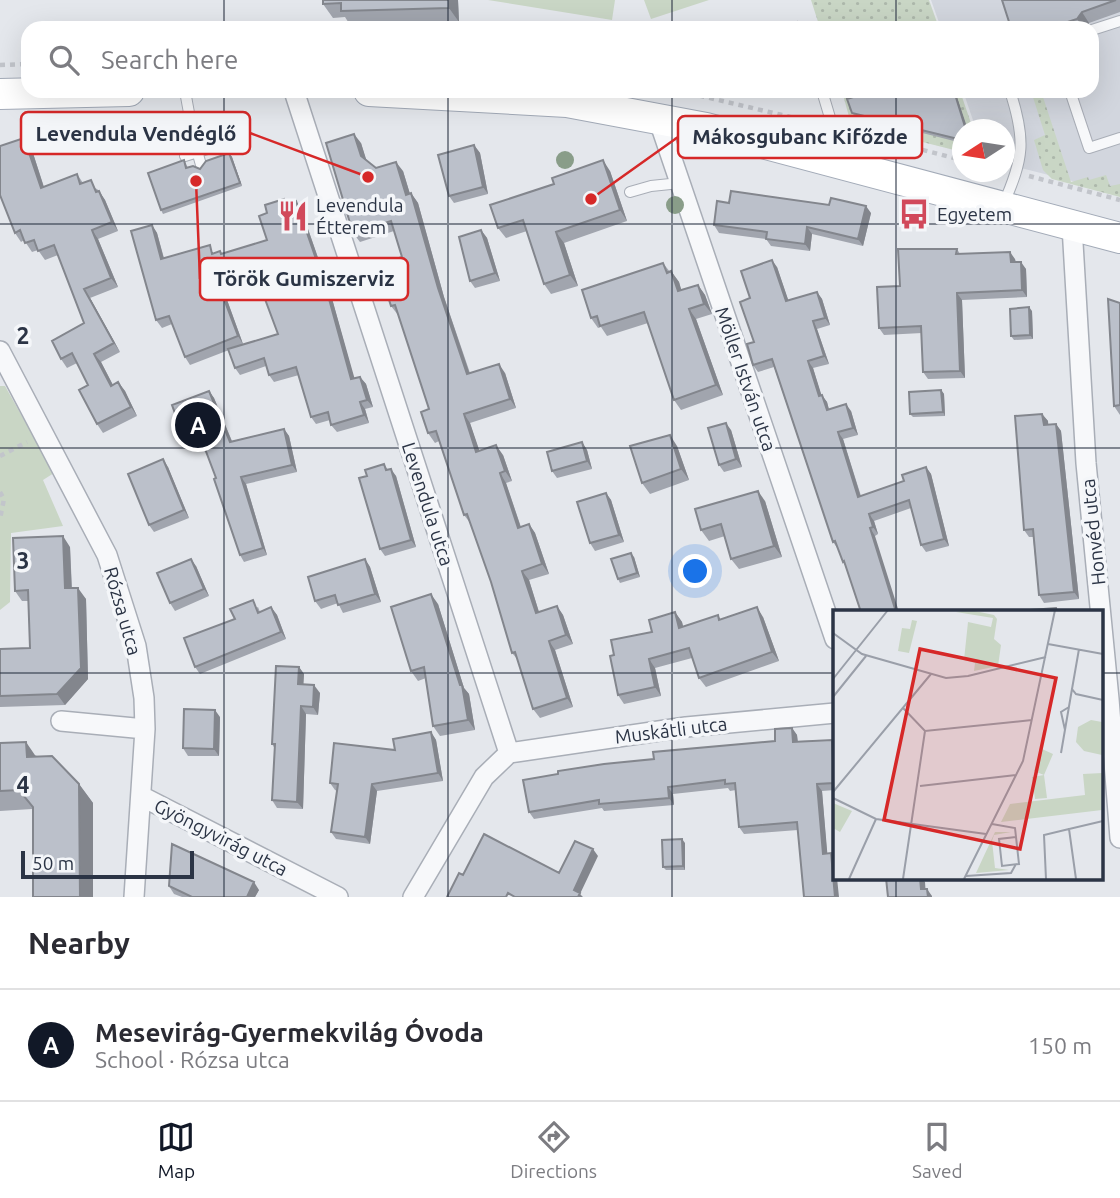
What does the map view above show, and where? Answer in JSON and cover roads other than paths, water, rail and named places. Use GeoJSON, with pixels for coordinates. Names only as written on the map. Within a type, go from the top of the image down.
{"type":"FeatureCollection","features":[{"type":"Feature","properties":{"kind":"main road"},"geometry":{"type":"LineString","coordinates":[[0,94],[21,94]]}},
{"type":"Feature","properties":{"kind":"main road"},"geometry":{"type":"LineString","coordinates":[[495,98],[567,102],[706,128],[1120,238]]}},
{"type":"Feature","properties":{"kind":"street","name":"Levendula utca"},"geometry":{"type":"LineString","coordinates":[[297,98],[509,753]]}},
{"type":"Feature","properties":{"kind":"street","name":"Möller István utca"},"geometry":{"type":"LineString","coordinates":[[658,118],[833,633]]}},
{"type":"Feature","properties":{"kind":"street","name":"Honvéd utca"},"geometry":{"type":"LineString","coordinates":[[1072,226],[1086,463],[1101,610]]}},
{"type":"Feature","properties":{"kind":"street","name":"Rózsa utca"},"geometry":{"type":"LineString","coordinates":[[2,359],[107,555],[136,646],[145,729],[134,897]]}},
{"type":"Feature","properties":{"kind":"street","name":"Honvéd utca"},"geometry":{"type":"LineString","coordinates":[[1102,620],[1120,838]]}},
{"type":"Feature","properties":{"kind":"street","name":"Muskátli utca"},"geometry":{"type":"LineString","coordinates":[[509,753],[686,727],[833,713]]}},
{"type":"Feature","properties":{"kind":"street"},"geometry":{"type":"LineString","coordinates":[[61,721],[145,729]]}},
{"type":"Feature","properties":{"kind":"street"},"geometry":{"type":"LineString","coordinates":[[414,897],[484,777],[509,753]]}},
{"type":"Feature","properties":{"kind":"street","name":"Gyöngyvirág utca"},"geometry":{"type":"LineString","coordinates":[[141,796],[338,897]]}},
{"type":"Feature","properties":{"kind":"lane"},"geometry":{"type":"LineString","coordinates":[[1099,28],[1120,21]]}},
{"type":"Feature","properties":{"kind":"lane"},"geometry":{"type":"LineString","coordinates":[[186,98],[201,165]]}},
{"type":"Feature","properties":{"kind":"lane"},"geometry":{"type":"LineString","coordinates":[[824,98],[831,121],[833,162]]}},
{"type":"Feature","properties":{"kind":"lane"},"geometry":{"type":"LineString","coordinates":[[1002,208],[1017,173],[1022,147],[1019,117],[1012,98]]}},
{"type":"Feature","properties":{"kind":"lane"},"geometry":{"type":"LineString","coordinates":[[1072,98],[1089,148],[1120,138]]}},
{"type":"Feature","properties":{"kind":"lane"},"geometry":{"type":"LineString","coordinates":[[185,156],[220,145]]}},
{"type":"Feature","properties":{"kind":"lane"},"geometry":{"type":"LineString","coordinates":[[630,192],[651,186],[680,183]]}},
{"type":"Feature","properties":{"kind":"place","name":"Levendula Vendéglő"},"geometry":{"type":"Point","coordinates":[368,177]}},
{"type":"Feature","properties":{"kind":"place","name":"Török Gumiszerviz"},"geometry":{"type":"Point","coordinates":[196,181]}},
{"type":"Feature","properties":{"kind":"place","name":"Mákosgubanc Kifőzde"},"geometry":{"type":"Point","coordinates":[591,199]}},
{"type":"Feature","properties":{"kind":"place","name":"Egyetem"},"geometry":{"type":"Point","coordinates":[914,214]}},
{"type":"Feature","properties":{"kind":"place","name":"Levendula Étterem"},"geometry":{"type":"Point","coordinates":[293,216]}},
{"type":"Feature","properties":{"kind":"place","name":"Mesevirág-Gyermekvilág Óvoda"},"geometry":{"type":"Point","coordinates":[198,425]}}]}
